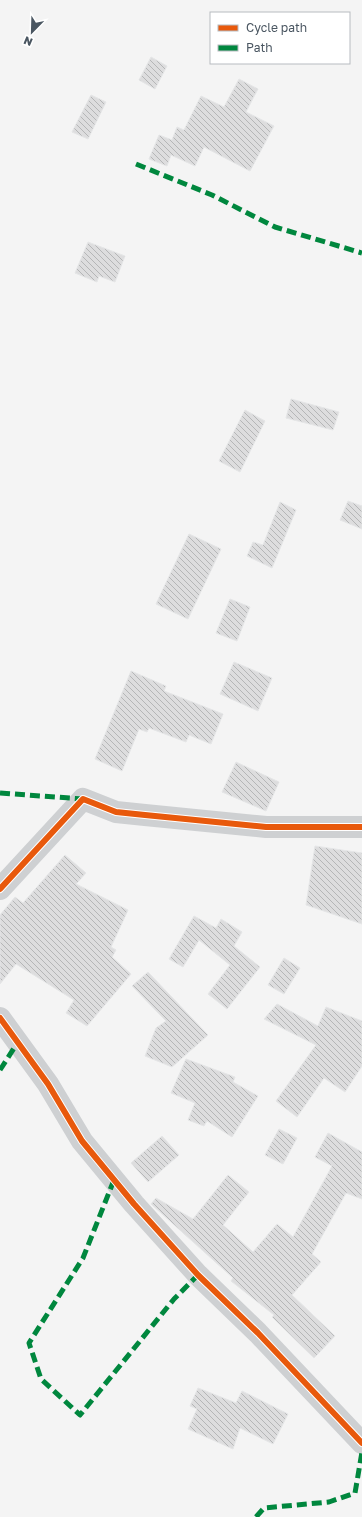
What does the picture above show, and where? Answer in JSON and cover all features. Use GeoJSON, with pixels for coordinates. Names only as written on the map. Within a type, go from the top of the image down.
{"type":"FeatureCollection","features":[{"type":"Feature","properties":{"kind":"street"},"geometry":{"type":"LineString","coordinates":[[0,889],[83,799],[116,812],[145,815],[266,827],[362,827]]}},
{"type":"Feature","properties":{"kind":"street"},"geometry":{"type":"LineString","coordinates":[[0,1018],[48,1084],[82,1141],[134,1204],[198,1275],[258,1333],[362,1443]]}},
{"type":"Feature","properties":{"kind":"building"},"geometry":{"type":"Polygon","coordinates":[[[151,57],[167,66],[155,89],[139,80],[151,57]]]}},
{"type":"Feature","properties":{"kind":"building"},"geometry":{"type":"Polygon","coordinates":[[[239,79],[258,89],[246,112],[274,126],[250,171],[204,147],[195,166],[171,155],[167,166],[149,159],[159,135],[172,140],[177,127],[184,130],[201,96],[224,107],[239,79]]]}},
{"type":"Feature","properties":{"kind":"building"},"geometry":{"type":"Polygon","coordinates":[[[91,95],[106,102],[88,139],[72,132],[91,95]]]}},
{"type":"Feature","properties":{"kind":"building"},"geometry":{"type":"Polygon","coordinates":[[[88,242],[125,256],[115,282],[99,276],[97,282],[75,273],[88,242]]]}},
{"type":"Feature","properties":{"kind":"building"},"geometry":{"type":"Polygon","coordinates":[[[291,399],[339,412],[333,430],[286,418],[291,399]]]}},
{"type":"Feature","properties":{"kind":"building"},"geometry":{"type":"Polygon","coordinates":[[[245,410],[265,421],[240,472],[219,461],[245,410]]]}},
{"type":"Feature","properties":{"kind":"building"},"geometry":{"type":"Polygon","coordinates":[[[348,501],[362,506],[362,529],[340,520],[348,501]]]}},
{"type":"Feature","properties":{"kind":"building"},"geometry":{"type":"Polygon","coordinates":[[[280,502],[296,510],[272,568],[247,556],[253,542],[263,545],[280,502]]]}},
{"type":"Feature","properties":{"kind":"building"},"geometry":{"type":"Polygon","coordinates":[[[189,534],[221,549],[188,619],[156,604],[189,534]]]}},
{"type":"Feature","properties":{"kind":"building"},"geometry":{"type":"Polygon","coordinates":[[[230,599],[250,607],[237,641],[216,633],[230,599]]]}},
{"type":"Feature","properties":{"kind":"building"},"geometry":{"type":"Polygon","coordinates":[[[234,662],[272,678],[258,711],[220,694],[234,662]]]}},
{"type":"Feature","properties":{"kind":"building"},"geometry":{"type":"Polygon","coordinates":[[[131,671],[166,686],[164,691],[223,714],[211,744],[189,735],[186,742],[149,728],[147,732],[139,729],[122,771],[95,759],[131,671]]]}},
{"type":"Feature","properties":{"kind":"building"},"geometry":{"type":"Polygon","coordinates":[[[236,762],[279,782],[266,811],[222,792],[236,762]]]}},
{"type":"Feature","properties":{"kind":"building"},"geometry":{"type":"Polygon","coordinates":[[[315,846],[362,853],[362,924],[306,905],[315,846]]]}},
{"type":"Feature","properties":{"kind":"building"},"geometry":{"type":"Polygon","coordinates":[[[65,855],[86,873],[76,884],[128,910],[111,947],[116,950],[112,957],[131,974],[87,1026],[66,1013],[74,1000],[16,964],[0,984],[0,915],[15,897],[23,903],[65,855]]]}},
{"type":"Feature","properties":{"kind":"building"},"geometry":{"type":"Polygon","coordinates":[[[194,916],[216,928],[221,919],[242,932],[234,946],[260,967],[227,1009],[208,994],[230,965],[199,940],[183,967],[169,959],[194,916]]]}},
{"type":"Feature","properties":{"kind":"building"},"geometry":{"type":"Polygon","coordinates":[[[284,958],[300,968],[284,994],[268,985],[284,958]]]}},
{"type":"Feature","properties":{"kind":"building"},"geometry":{"type":"Polygon","coordinates":[[[148,972],[208,1035],[172,1067],[145,1056],[156,1028],[166,1021],[132,986],[148,972]]]}},
{"type":"Feature","properties":{"kind":"building"},"geometry":{"type":"Polygon","coordinates":[[[277,1004],[318,1026],[326,1007],[362,1021],[362,1066],[345,1092],[324,1078],[297,1117],[276,1101],[316,1045],[264,1019],[277,1004]]]}},
{"type":"Feature","properties":{"kind":"building"},"geometry":{"type":"Polygon","coordinates":[[[186,1059],[235,1077],[233,1082],[258,1096],[232,1137],[207,1121],[204,1126],[188,1120],[195,1103],[171,1093],[186,1059]]]}},
{"type":"Feature","properties":{"kind":"building"},"geometry":{"type":"Polygon","coordinates":[[[279,1129],[297,1138],[283,1164],[265,1155],[279,1129]]]}},
{"type":"Feature","properties":{"kind":"building"},"geometry":{"type":"Polygon","coordinates":[[[328,1133],[362,1152],[362,1199],[346,1193],[312,1254],[321,1262],[292,1295],[335,1336],[314,1358],[272,1317],[274,1315],[231,1281],[233,1278],[151,1204],[156,1198],[193,1219],[228,1175],[249,1192],[223,1225],[253,1252],[277,1224],[293,1237],[332,1166],[315,1157],[328,1133]]]}},
{"type":"Feature","properties":{"kind":"building"},"geometry":{"type":"Polygon","coordinates":[[[162,1136],[179,1155],[148,1182],[131,1163],[162,1136]]]}},
{"type":"Feature","properties":{"kind":"building"},"geometry":{"type":"Polygon","coordinates":[[[198,1388],[236,1403],[242,1391],[288,1414],[273,1444],[240,1428],[233,1449],[188,1429],[197,1409],[190,1406],[198,1388]]]}},
{"type":"Feature","properties":{"kind":"marked path"},"geometry":{"type":"LineString","coordinates":[[136,164],[212,195],[275,227],[362,253]]}},
{"type":"Feature","properties":{"kind":"marked path"},"geometry":{"type":"LineString","coordinates":[[0,793],[83,799]]}},
{"type":"Feature","properties":{"kind":"marked path"},"geometry":{"type":"LineString","coordinates":[[0,1070],[18,1042]]}},
{"type":"Feature","properties":{"kind":"marked path"},"geometry":{"type":"LineString","coordinates":[[114,1180],[83,1258],[29,1343],[41,1379],[80,1415],[174,1299],[198,1275]]}},
{"type":"Feature","properties":{"kind":"marked path"},"geometry":{"type":"LineString","coordinates":[[256,1517],[264,1508],[329,1502],[355,1493],[362,1452]]}},
{"type":"Feature","properties":{"kind":"cycle path"},"geometry":{"type":"LineString","coordinates":[[0,889],[83,799],[116,812],[145,815],[266,827],[362,827]]}},
{"type":"Feature","properties":{"kind":"cycle path"},"geometry":{"type":"LineString","coordinates":[[0,1018],[48,1084],[82,1141],[134,1204],[198,1275],[258,1333],[362,1443]]}}]}
